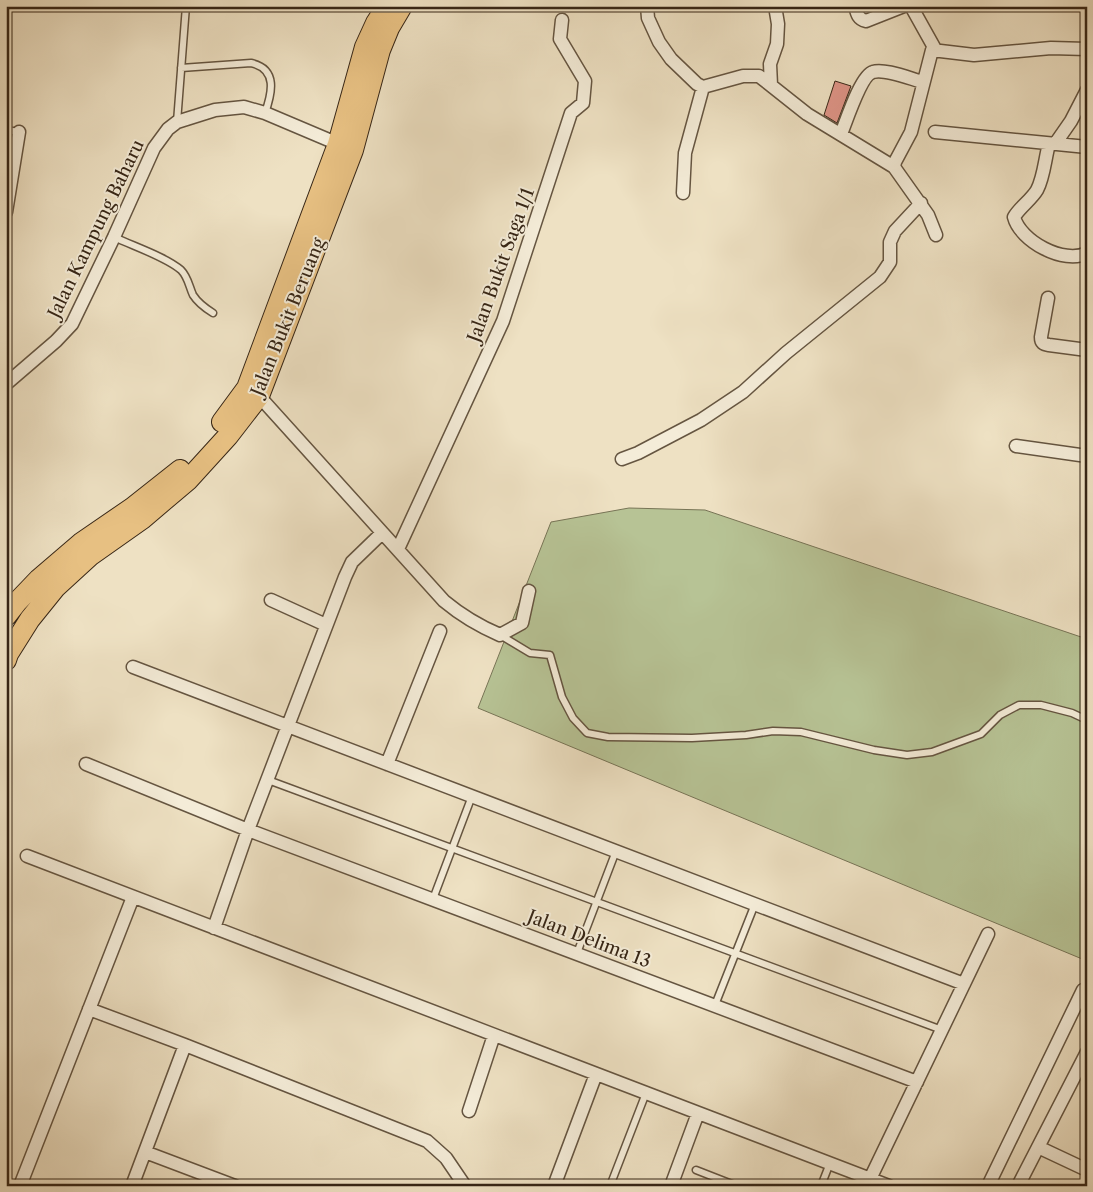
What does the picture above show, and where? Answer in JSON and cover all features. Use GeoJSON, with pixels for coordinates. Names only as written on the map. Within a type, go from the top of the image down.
{"type":"FeatureCollection","features":[{"type":"Feature","properties":{"kind":"main road","name":"Jalan Bukit Beruang"},"geometry":{"type":"LineString","coordinates":[[6,616],[40,579],[82,543],[132,508],[181,469],[219,426],[247,388],[345,147],[365,47],[386,6]]}},
{"type":"Feature","properties":{"kind":"main road","name":"Jalan Bukit Beruang"},"geometry":{"type":"LineString","coordinates":[[6,660],[30,619],[55,588],[91,555],[142,519],[188,480],[228,436],[259,396],[380,50],[389,28],[402,6]]}},
{"type":"Feature","properties":{"kind":"street"},"geometry":{"type":"LineString","coordinates":[[647,6],[648,18],[658,42],[691,80],[703,87],[743,76],[759,76],[807,114],[894,167],[921,203],[936,236]]}},
{"type":"Feature","properties":{"kind":"street"},"geometry":{"type":"LineString","coordinates":[[771,85],[770,64],[777,44],[778,24],[776,6]]}},
{"type":"Feature","properties":{"kind":"street"},"geometry":{"type":"LineString","coordinates":[[855,6],[857,15],[861,20],[866,21],[904,6]]}},
{"type":"Feature","properties":{"kind":"street"},"geometry":{"type":"LineString","coordinates":[[911,6],[935,49]]}},
{"type":"Feature","properties":{"kind":"street","name":"Jalan Bukit Saga 1/1"},"geometry":{"type":"LineString","coordinates":[[398,549],[503,321],[572,113],[584,103],[585,81],[560,39],[562,20]]}},
{"type":"Feature","properties":{"kind":"street"},"geometry":{"type":"LineString","coordinates":[[894,167],[911,132],[930,52],[935,49],[974,55],[1052,48],[1087,49]]}},
{"type":"Feature","properties":{"kind":"street"},"geometry":{"type":"LineString","coordinates":[[841,134],[859,88],[869,73],[874,71],[884,72],[923,82]]}},
{"type":"Feature","properties":{"kind":"street"},"geometry":{"type":"LineString","coordinates":[[683,193],[685,153],[703,87]]}},
{"type":"Feature","properties":{"kind":"street"},"geometry":{"type":"LineString","coordinates":[[1087,90],[1071,121],[1052,144],[1036,192],[1014,217],[1016,226],[1022,234],[1036,244],[1066,256],[1081,256],[1087,253]]}},
{"type":"Feature","properties":{"kind":"street","name":"Jalan Kampung Baharu"},"geometry":{"type":"LineString","coordinates":[[6,384],[56,341],[72,324],[154,148],[168,129],[177,122],[228,107],[244,107],[265,113],[345,147]]}},
{"type":"Feature","properties":{"kind":"street"},"geometry":{"type":"LineString","coordinates":[[6,212],[13,131]]}},
{"type":"Feature","properties":{"kind":"street"},"geometry":{"type":"LineString","coordinates":[[935,132],[1087,147]]}},
{"type":"Feature","properties":{"kind":"street"},"geometry":{"type":"LineString","coordinates":[[622,459],[638,453],[701,420],[743,392],[786,353],[880,277],[890,262],[890,242],[895,231],[921,203]]}},
{"type":"Feature","properties":{"kind":"street"},"geometry":{"type":"LineString","coordinates":[[1048,298],[1041,336],[1043,344],[1087,350]]}},
{"type":"Feature","properties":{"kind":"street"},"geometry":{"type":"LineString","coordinates":[[259,396],[444,601],[462,616],[482,628],[500,635],[522,623],[529,590]]}},
{"type":"Feature","properties":{"kind":"street"},"geometry":{"type":"LineString","coordinates":[[1016,446],[1087,456]]}},
{"type":"Feature","properties":{"kind":"street"},"geometry":{"type":"LineString","coordinates":[[214,928],[248,830],[345,577],[352,562],[382,533]]}},
{"type":"Feature","properties":{"kind":"street"},"geometry":{"type":"LineString","coordinates":[[271,600],[326,626]]}},
{"type":"Feature","properties":{"kind":"street"},"geometry":{"type":"LineString","coordinates":[[387,764],[440,631]]}},
{"type":"Feature","properties":{"kind":"street"},"geometry":{"type":"LineString","coordinates":[[133,667],[964,984]]}},
{"type":"Feature","properties":{"kind":"street","name":"Jalan Delima 13"},"geometry":{"type":"LineString","coordinates":[[86,764],[248,830],[917,1082]]}},
{"type":"Feature","properties":{"kind":"street"},"geometry":{"type":"LineString","coordinates":[[27,856],[888,1186]]}},
{"type":"Feature","properties":{"kind":"street"},"geometry":{"type":"LineString","coordinates":[[20,1186],[133,897]]}},
{"type":"Feature","properties":{"kind":"street"},"geometry":{"type":"LineString","coordinates":[[870,1179],[988,934]]}},
{"type":"Feature","properties":{"kind":"street"},"geometry":{"type":"LineString","coordinates":[[988,1186],[1083,990]]}},
{"type":"Feature","properties":{"kind":"street"},"geometry":{"type":"LineString","coordinates":[[89,1009],[427,1141],[446,1158],[464,1186]]}},
{"type":"Feature","properties":{"kind":"street"},"geometry":{"type":"LineString","coordinates":[[469,1111],[494,1035]]}},
{"type":"Feature","properties":{"kind":"street"},"geometry":{"type":"LineString","coordinates":[[132,1186],[185,1045]]}},
{"type":"Feature","properties":{"kind":"street"},"geometry":{"type":"LineString","coordinates":[[1018,1186],[1087,1052]]}},
{"type":"Feature","properties":{"kind":"street"},"geometry":{"type":"LineString","coordinates":[[554,1186],[596,1074]]}},
{"type":"Feature","properties":{"kind":"street"},"geometry":{"type":"LineString","coordinates":[[671,1186],[698,1113]]}},
{"type":"Feature","properties":{"kind":"street"},"geometry":{"type":"LineString","coordinates":[[1038,1147],[1087,1170]]}},
{"type":"Feature","properties":{"kind":"street"},"geometry":{"type":"LineString","coordinates":[[145,1152],[236,1186]]}},
{"type":"Feature","properties":{"kind":"lane"},"geometry":{"type":"LineString","coordinates":[[177,122],[186,6]]}},
{"type":"Feature","properties":{"kind":"lane"},"geometry":{"type":"LineString","coordinates":[[181,68],[252,63],[262,65],[268,71],[271,96],[265,113]]}},
{"type":"Feature","properties":{"kind":"lane"},"geometry":{"type":"LineString","coordinates":[[114,237],[170,262],[187,278],[194,297],[202,306],[213,313]]}},
{"type":"Feature","properties":{"kind":"lane"},"geometry":{"type":"LineString","coordinates":[[500,635],[530,652],[550,655],[562,697],[573,718],[587,733],[608,737],[692,738],[746,736],[773,731],[802,732],[874,750],[907,755],[932,752],[981,734],[1000,715],[1019,706],[1041,704],[1072,713],[1087,720]]}},
{"type":"Feature","properties":{"kind":"lane"},"geometry":{"type":"LineString","coordinates":[[268,780],[942,1030]]}},
{"type":"Feature","properties":{"kind":"lane"},"geometry":{"type":"LineString","coordinates":[[433,899],[472,796]]}},
{"type":"Feature","properties":{"kind":"lane"},"geometry":{"type":"LineString","coordinates":[[577,953],[616,851]]}},
{"type":"Feature","properties":{"kind":"lane"},"geometry":{"type":"LineString","coordinates":[[715,1005],[755,904]]}},
{"type":"Feature","properties":{"kind":"lane"},"geometry":{"type":"LineString","coordinates":[[610,1186],[646,1093]]}},
{"type":"Feature","properties":{"kind":"lane"},"geometry":{"type":"LineString","coordinates":[[821,1186],[830,1163]]}},
{"type":"Feature","properties":{"kind":"lane"},"geometry":{"type":"LineString","coordinates":[[696,1170],[737,1186]]}},
{"type":"Feature","properties":{"kind":"green space"},"geometry":{"type":"Polygon","coordinates":[[[629,508],[705,510],[1087,639],[1087,961],[478,708],[551,522],[629,508]]]}},
{"type":"Feature","properties":{"kind":"building"},"geometry":{"type":"Polygon","coordinates":[[[835,81],[851,86],[837,123],[824,115],[835,81]]]}}]}
